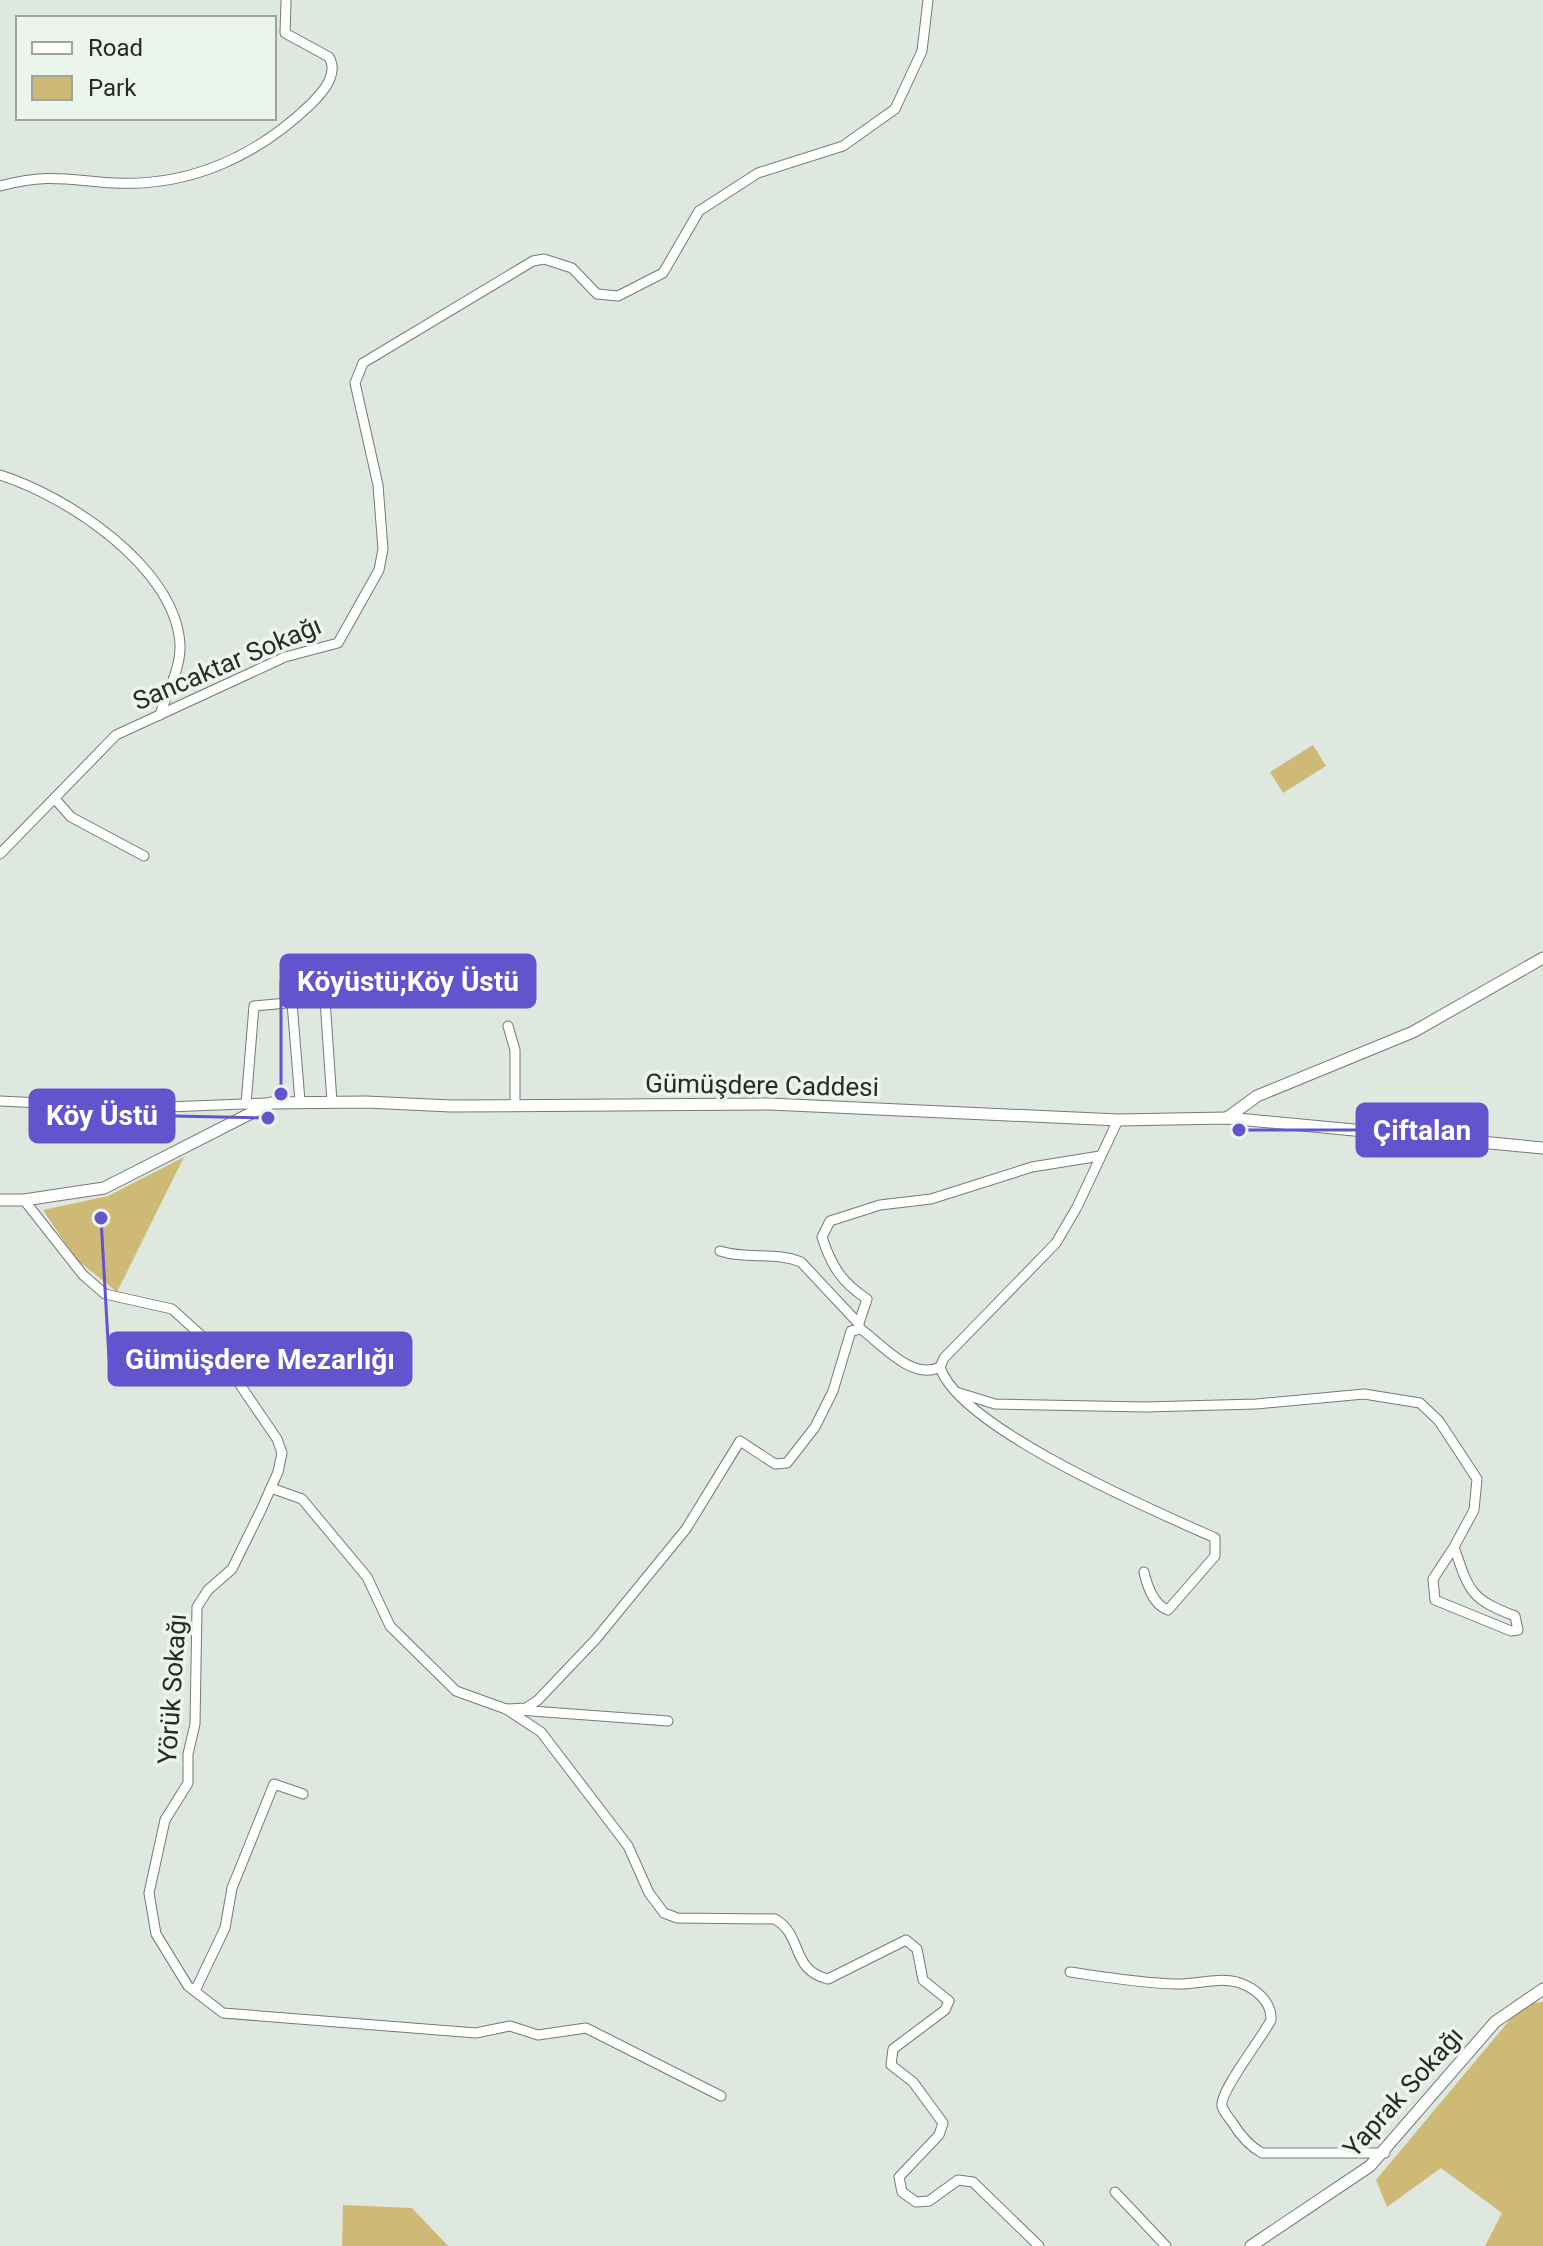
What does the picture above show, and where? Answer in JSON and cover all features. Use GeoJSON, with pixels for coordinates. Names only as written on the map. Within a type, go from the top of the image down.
{"type":"FeatureCollection","features":[{"type":"Feature","properties":{"kind":"street","name":"Sancaktar Sokağı"},"geometry":{"type":"LineString","coordinates":[[0,854],[116,735],[285,657],[338,643],[379,570],[383,549],[378,485],[355,383],[363,363],[533,261],[544,259],[572,268],[597,294],[618,296],[663,273],[699,211],[758,173],[843,146],[895,109],[922,51],[928,0]]}},
{"type":"Feature","properties":{"kind":"street"},"geometry":{"type":"LineString","coordinates":[[0,186],[48,176],[111,183],[166,182],[203,173],[249,150],[302,112],[326,86],[332,73],[329,57],[285,33],[286,2]]}},
{"type":"Feature","properties":{"kind":"street"},"geometry":{"type":"LineString","coordinates":[[0,475],[51,494],[71,506],[159,584],[175,619],[180,645],[177,671],[160,715]]}},
{"type":"Feature","properties":{"kind":"street"},"geometry":{"type":"LineString","coordinates":[[55,799],[71,817],[144,856]]}},
{"type":"Feature","properties":{"kind":"street"},"geometry":{"type":"LineString","coordinates":[[1227,1118],[1257,1096],[1413,1032],[1543,958]]}},
{"type":"Feature","properties":{"kind":"street"},"geometry":{"type":"LineString","coordinates":[[246,1104],[254,1006],[362,996]]}},
{"type":"Feature","properties":{"kind":"street"},"geometry":{"type":"LineString","coordinates":[[325,1000],[332,1102]]}},
{"type":"Feature","properties":{"kind":"street"},"geometry":{"type":"LineString","coordinates":[[292,1003],[300,1101]]}},
{"type":"Feature","properties":{"kind":"street"},"geometry":{"type":"LineString","coordinates":[[508,1026],[515,1050],[515,1105]]}},
{"type":"Feature","properties":{"kind":"street"},"geometry":{"type":"LineString","coordinates":[[0,1101],[142,1108],[271,1103]]}},
{"type":"Feature","properties":{"kind":"street","name":"Gümüşdere Caddesi"},"geometry":{"type":"LineString","coordinates":[[0,1200],[24,1200],[104,1188],[271,1103],[300,1101],[515,1105],[770,1104],[1118,1120],[1227,1118],[1543,1148]]}},
{"type":"Feature","properties":{"kind":"street"},"geometry":{"type":"LineString","coordinates":[[720,1251],[736,1257],[789,1257],[801,1262],[860,1326],[915,1371],[929,1373],[940,1367],[944,1358],[1056,1243],[1118,1120]]}},
{"type":"Feature","properties":{"kind":"street"},"geometry":{"type":"LineString","coordinates":[[506,1709],[526,1708],[538,1700],[596,1639],[686,1529],[740,1441],[775,1464],[787,1463],[815,1427],[833,1391],[847,1338],[851,1331],[860,1326],[867,1299],[838,1276],[829,1258],[822,1237],[830,1221],[880,1205],[931,1199],[1032,1167],[1100,1156]]}},
{"type":"Feature","properties":{"kind":"street","name":"Yörük Sokağı"},"geometry":{"type":"LineString","coordinates":[[24,1200],[83,1275],[105,1294],[172,1309],[215,1348],[277,1439],[282,1453],[271,1488],[232,1569],[208,1590],[197,1607],[195,1724],[188,1754],[188,1783],[165,1820],[149,1893],[156,1934],[195,1991],[223,2013],[476,2033],[510,2026],[538,2035],[586,2028],[721,2096]]}},
{"type":"Feature","properties":{"kind":"street"},"geometry":{"type":"LineString","coordinates":[[940,1367],[956,1392],[1013,1438],[1131,1500],[1215,1538],[1215,1556],[1168,1610],[1161,1607],[1146,1585],[1144,1572]]}},
{"type":"Feature","properties":{"kind":"street"},"geometry":{"type":"LineString","coordinates":[[956,1392],[995,1404],[1146,1407],[1256,1404],[1364,1394],[1420,1403],[1439,1421],[1477,1479],[1474,1510],[1433,1579],[1435,1600],[1511,1631],[1518,1630],[1515,1616],[1480,1602],[1474,1595],[1454,1547]]}},
{"type":"Feature","properties":{"kind":"street"},"geometry":{"type":"LineString","coordinates":[[271,1488],[302,1499],[367,1577],[390,1626],[456,1691],[506,1709],[541,1732],[628,1846],[649,1893],[664,1913],[677,1918],[775,1919],[788,1927],[804,1967],[814,1976],[828,1979],[906,1940],[917,1949],[923,1980],[949,2001],[945,2010],[893,2049],[891,2065],[913,2082],[943,2123],[939,2135],[899,2177],[902,2192],[916,2202],[929,2201],[958,2180],[973,2182],[1039,2246]]}},
{"type":"Feature","properties":{"kind":"street"},"geometry":{"type":"LineString","coordinates":[[506,1709],[668,1721]]}},
{"type":"Feature","properties":{"kind":"street"},"geometry":{"type":"LineString","coordinates":[[195,1991],[225,1928],[232,1888],[274,1784],[303,1794]]}},
{"type":"Feature","properties":{"kind":"street"},"geometry":{"type":"LineString","coordinates":[[1070,1972],[1178,1985],[1215,1980],[1237,1982],[1253,1989],[1266,2000],[1272,2011],[1271,2020],[1257,2047],[1224,2090],[1222,2106],[1236,2129],[1252,2148],[1262,2153],[1385,2153]]}},
{"type":"Feature","properties":{"kind":"street","name":"Yaprak Sokağı"},"geometry":{"type":"LineString","coordinates":[[1251,2246],[1352,2180],[1385,2153],[1495,2022],[1543,1989]]}},
{"type":"Feature","properties":{"kind":"street"},"geometry":{"type":"LineString","coordinates":[[1115,2192],[1166,2246]]}},
{"type":"Feature","properties":{"kind":"green space"},"geometry":{"type":"Polygon","coordinates":[[[1313,745],[1326,766],[1283,793],[1270,772],[1313,745]]]}},
{"type":"Feature","properties":{"kind":"green space"},"geometry":{"type":"Polygon","coordinates":[[[184,1157],[117,1292],[76,1259],[43,1210],[108,1196],[184,1157]]]}},
{"type":"Feature","properties":{"kind":"green space"},"geometry":{"type":"Polygon","coordinates":[[[1543,2002],[1543,2246],[1485,2246],[1502,2213],[1441,2168],[1387,2207],[1376,2180],[1523,2004],[1543,2002]]]}},
{"type":"Feature","properties":{"kind":"green space"},"geometry":{"type":"Polygon","coordinates":[[[343,2205],[412,2208],[448,2246],[342,2246],[343,2205]]]}},
{"type":"Feature","properties":{"kind":"place","name":"Köyüstü;Köy Üstü"},"geometry":{"type":"Point","coordinates":[281,1094]}},
{"type":"Feature","properties":{"kind":"place","name":"Köy Üstü"},"geometry":{"type":"Point","coordinates":[268,1118]}},
{"type":"Feature","properties":{"kind":"place","name":"Çiftalan"},"geometry":{"type":"Point","coordinates":[1239,1130]}},
{"type":"Feature","properties":{"kind":"place","name":"Gümüşdere Mezarlığı"},"geometry":{"type":"Point","coordinates":[101,1218]}}]}
